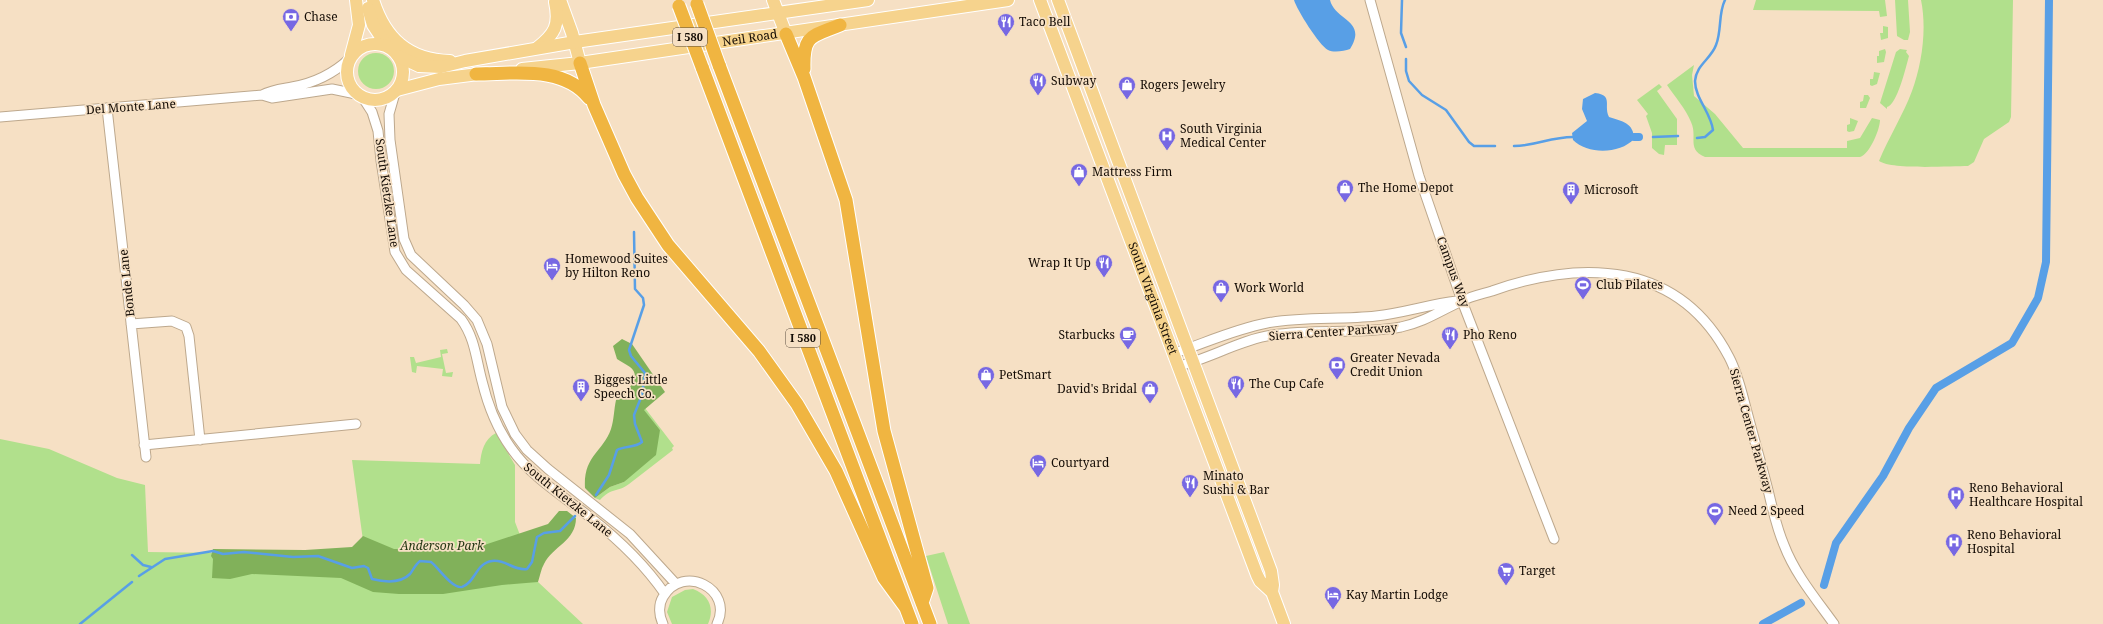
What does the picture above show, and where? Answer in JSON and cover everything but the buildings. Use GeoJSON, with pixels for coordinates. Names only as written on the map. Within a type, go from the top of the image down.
{"type":"FeatureCollection","features":[{"type":"Feature","properties":{"kind":"highway","name":"I 580"},"geometry":{"type":"LineString","coordinates":[[696,2],[930,624]]}},
{"type":"Feature","properties":{"kind":"highway","name":"I 580"},"geometry":{"type":"LineString","coordinates":[[678,3],[912,624]]}},
{"type":"Feature","properties":{"kind":"highway"},"geometry":{"type":"LineString","coordinates":[[804,76],[804,52],[807,41],[816,34],[840,25]]}},
{"type":"Feature","properties":{"kind":"highway"},"geometry":{"type":"LineString","coordinates":[[786,34],[804,76],[846,200],[884,431],[927,588],[922,603]]}},
{"type":"Feature","properties":{"kind":"highway"},"geometry":{"type":"LineString","coordinates":[[580,63],[594,105],[624,174],[653,224],[668,245],[759,351],[815,433],[836,471],[884,578],[906,608]]}},
{"type":"Feature","properties":{"kind":"highway"},"geometry":{"type":"LineString","coordinates":[[476,74],[556,76],[576,85],[594,105]]}},
{"type":"Feature","properties":{"kind":"main road"},"geometry":{"type":"LineString","coordinates":[[356,0],[359,25],[346,69],[347,79],[360,96],[381,100],[396,92],[403,78],[403,68],[398,56],[387,46],[373,25],[366,0]]}},
{"type":"Feature","properties":{"kind":"main road"},"geometry":{"type":"LineString","coordinates":[[373,0],[378,17],[384,27],[397,42],[416,55],[434,60],[465,61]]}},
{"type":"Feature","properties":{"kind":"main road"},"geometry":{"type":"LineString","coordinates":[[536,48],[550,39],[554,32],[557,18],[555,0]]}},
{"type":"Feature","properties":{"kind":"main road"},"geometry":{"type":"LineString","coordinates":[[560,0],[575,42],[580,63]]}},
{"type":"Feature","properties":{"kind":"main road"},"geometry":{"type":"LineString","coordinates":[[773,0],[786,34]]}},
{"type":"Feature","properties":{"kind":"main road","name":"Neil Road"},"geometry":{"type":"LineString","coordinates":[[398,56],[419,66],[433,68],[536,48],[868,0]]}},
{"type":"Feature","properties":{"kind":"main road","name":"Neil Road"},"geometry":{"type":"LineString","coordinates":[[396,92],[439,79],[580,63],[786,34],[1008,0]]}},
{"type":"Feature","properties":{"kind":"main road","name":"South Virginia Street"},"geometry":{"type":"LineString","coordinates":[[1040,0],[1257,575],[1260,581],[1272,592],[1284,624]]}},
{"type":"Feature","properties":{"kind":"main road","name":"South Virginia Street"},"geometry":{"type":"LineString","coordinates":[[1058,0],[1271,571],[1273,585],[1272,592]]}},
{"type":"Feature","properties":{"kind":"main road"},"geometry":{"type":"LineString","coordinates":[[350,58],[360,48],[368,44],[387,46]]}},
{"type":"Feature","properties":{"kind":"street","name":"Campus Way"},"geometry":{"type":"LineString","coordinates":[[1370,0],[1419,176],[1462,301],[1554,539]]}},
{"type":"Feature","properties":{"kind":"street","name":"Del Monte Lane"},"geometry":{"type":"LineString","coordinates":[[0,117],[262,95],[272,91],[322,79],[338,69],[350,58]]}},
{"type":"Feature","properties":{"kind":"street","name":"Del Monte Lane"},"geometry":{"type":"LineString","coordinates":[[262,95],[272,98],[332,89],[360,96]]}},
{"type":"Feature","properties":{"kind":"street","name":"South Kietzke Lane"},"geometry":{"type":"LineString","coordinates":[[396,92],[389,114],[390,133],[404,239],[411,255],[464,305],[477,320],[487,344],[502,407],[512,429],[528,450],[548,469],[630,534],[676,584]]}},
{"type":"Feature","properties":{"kind":"street","name":"South Kietzke Lane"},"geometry":{"type":"LineString","coordinates":[[360,96],[372,112],[378,131],[381,167],[395,252],[406,270],[461,319],[468,328],[476,348],[488,406],[510,447],[528,468],[620,543],[652,577],[665,594]]}},
{"type":"Feature","properties":{"kind":"street","name":"Bonde Lane"},"geometry":{"type":"LineString","coordinates":[[107,108],[146,458]]}},
{"type":"Feature","properties":{"kind":"street","name":"Sierra Center Parkway"},"geometry":{"type":"LineString","coordinates":[[1179,366],[1193,363],[1248,341],[1271,335],[1313,332],[1352,332],[1402,326],[1433,317],[1462,301],[1531,279],[1570,272],[1597,271],[1628,276],[1648,282],[1687,305],[1711,330],[1723,346],[1734,367],[1783,545],[1801,577],[1834,624]]}},
{"type":"Feature","properties":{"kind":"street","name":"Sierra Center Parkway"},"geometry":{"type":"LineString","coordinates":[[1174,353],[1266,323],[1295,319],[1375,316],[1438,303],[1462,301]]}},
{"type":"Feature","properties":{"kind":"street"},"geometry":{"type":"LineString","coordinates":[[131,324],[172,321],[186,327],[190,336],[200,440]]}},
{"type":"Feature","properties":{"kind":"street"},"geometry":{"type":"LineString","coordinates":[[144,445],[356,424]]}},
{"type":"Feature","properties":{"kind":"street"},"geometry":{"type":"LineString","coordinates":[[663,624],[659,612],[660,603],[665,594],[676,584],[691,580],[703,583],[711,589],[719,602],[720,612],[717,624]]}},
{"type":"Feature","properties":{"kind":"green space"},"geometry":{"type":"Polygon","coordinates":[[[1756,0],[1885,0],[1887,16],[1880,17],[1879,11],[1753,10],[1756,0]]]}},
{"type":"Feature","properties":{"kind":"green space"},"geometry":{"type":"Polygon","coordinates":[[[1895,0],[1908,0],[1910,32],[1908,40],[1904,40],[1897,36],[1895,0]]]}},
{"type":"Feature","properties":{"kind":"green space"},"geometry":{"type":"Polygon","coordinates":[[[1921,0],[2013,0],[2011,117],[2009,122],[1984,139],[1974,162],[1968,166],[1908,167],[1886,164],[1879,161],[1916,81],[1921,58],[1924,23],[1921,0]]]}},
{"type":"Feature","properties":{"kind":"green space"},"geometry":{"type":"Polygon","coordinates":[[[1883,26],[1888,27],[1888,38],[1881,40],[1880,33],[1883,33],[1883,26]]]}},
{"type":"Feature","properties":{"kind":"green space"},"geometry":{"type":"Polygon","coordinates":[[[1885,49],[1886,52],[1884,62],[1877,63],[1879,51],[1885,49]]]}},
{"type":"Feature","properties":{"kind":"green space"},"geometry":{"type":"Polygon","coordinates":[[[1900,49],[1907,50],[1906,52],[1909,56],[1898,93],[1887,109],[1880,103],[1896,52],[1900,49]]]}},
{"type":"Feature","properties":{"kind":"green space"},"geometry":{"type":"Polygon","coordinates":[[[380,53],[389,58],[393,64],[393,78],[389,84],[380,89],[372,89],[363,84],[359,78],[358,67],[363,58],[369,54],[380,53]]]}},
{"type":"Feature","properties":{"kind":"green space"},"geometry":{"type":"Polygon","coordinates":[[[1694,65],[1692,75],[1694,96],[1715,114],[1743,148],[1847,148],[1847,141],[1860,138],[1872,118],[1880,120],[1880,124],[1871,146],[1864,155],[1860,157],[1705,157],[1699,154],[1696,150],[1694,146],[1693,127],[1689,117],[1667,85],[1694,65]]]}},
{"type":"Feature","properties":{"kind":"green space"},"geometry":{"type":"Polygon","coordinates":[[[1874,72],[1880,73],[1877,84],[1872,86],[1870,85],[1870,79],[1873,79],[1874,72]]]}},
{"type":"Feature","properties":{"kind":"green space"},"geometry":{"type":"Polygon","coordinates":[[[1659,84],[1662,87],[1657,91],[1677,119],[1677,145],[1665,145],[1664,155],[1659,154],[1652,148],[1652,133],[1646,116],[1648,114],[1637,100],[1659,84]]]}},
{"type":"Feature","properties":{"kind":"green space"},"geometry":{"type":"Polygon","coordinates":[[[1864,95],[1868,95],[1870,98],[1866,108],[1860,108],[1860,102],[1863,101],[1864,95]]]}},
{"type":"Feature","properties":{"kind":"green space"},"geometry":{"type":"Polygon","coordinates":[[[1850,118],[1858,121],[1854,131],[1849,132],[1847,131],[1847,125],[1850,124],[1850,118]]]}},
{"type":"Feature","properties":{"kind":"green space"},"geometry":{"type":"Polygon","coordinates":[[[622,339],[632,344],[665,392],[644,410],[660,430],[656,455],[624,482],[610,487],[595,498],[585,488],[587,469],[590,461],[608,437],[613,422],[616,400],[628,390],[634,381],[635,376],[634,371],[630,367],[617,359],[613,346],[622,339]]]}},
{"type":"Feature","properties":{"kind":"green space"},"geometry":{"type":"Polygon","coordinates":[[[447,349],[448,353],[442,354],[446,373],[453,372],[452,377],[442,376],[443,369],[417,366],[416,373],[412,372],[410,357],[414,357],[416,363],[441,357],[440,350],[447,349]]]}},
{"type":"Feature","properties":{"kind":"green space"},"geometry":{"type":"Polygon","coordinates":[[[645,408],[674,446],[672,448],[673,450],[625,487],[608,493],[600,500],[595,498],[610,487],[624,482],[660,430],[643,410],[645,408]]]}},
{"type":"Feature","properties":{"kind":"green space","name":"Anderson Park"},"geometry":{"type":"Polygon","coordinates":[[[496,433],[515,465],[515,522],[538,582],[583,624],[0,624],[0,439],[49,449],[117,478],[145,485],[148,552],[365,555],[352,460],[480,464],[481,455],[486,442],[496,433]]]}},
{"type":"Feature","properties":{"kind":"green space"},"geometry":{"type":"Polygon","coordinates":[[[559,511],[567,511],[576,518],[575,526],[568,538],[553,552],[544,564],[538,582],[502,585],[443,594],[399,594],[373,592],[341,578],[252,574],[230,579],[212,578],[213,559],[211,556],[213,549],[305,550],[352,547],[363,536],[394,549],[472,549],[548,524],[559,511]]]}},
{"type":"Feature","properties":{"kind":"green space"},"geometry":{"type":"Polygon","coordinates":[[[944,552],[970,624],[948,624],[926,556],[944,552]]]}},
{"type":"Feature","properties":{"kind":"green space"},"geometry":{"type":"Polygon","coordinates":[[[693,589],[707,598],[711,607],[708,624],[672,624],[667,612],[672,597],[685,590],[693,589]]]}},
{"type":"Feature","properties":{"kind":"water"},"geometry":{"type":"Polygon","coordinates":[[[1294,0],[1330,0],[1333,7],[1353,26],[1355,39],[1350,49],[1333,51],[1324,47],[1309,27],[1294,0]]]}},
{"type":"Feature","properties":{"kind":"water"},"geometry":{"type":"Polygon","coordinates":[[[1595,93],[1601,94],[1606,99],[1607,113],[1609,117],[1630,126],[1632,129],[1634,139],[1621,148],[1604,151],[1595,150],[1579,145],[1573,140],[1572,133],[1587,121],[1582,109],[1583,99],[1595,93]]]}},
{"type":"Feature","properties":{"kind":"waterway"},"geometry":{"type":"LineString","coordinates":[[1402,0],[1401,33],[1406,47]]}},
{"type":"Feature","properties":{"kind":"waterway"},"geometry":{"type":"LineString","coordinates":[[1697,138],[1705,137],[1713,130],[1712,124],[1698,93],[1695,81],[1698,71],[1714,50],[1716,45],[1719,34],[1721,11],[1725,0]]}},
{"type":"Feature","properties":{"kind":"waterway"},"geometry":{"type":"LineString","coordinates":[[1824,585],[1836,543],[1883,476],[1909,428],[1936,388],[2012,343],[2038,298],[2046,262],[2049,0]]}},
{"type":"Feature","properties":{"kind":"waterway"},"geometry":{"type":"LineString","coordinates":[[1406,59],[1406,71],[1409,81],[1422,95],[1446,110],[1469,142],[1474,146],[1495,146]]}},
{"type":"Feature","properties":{"kind":"waterway"},"geometry":{"type":"LineString","coordinates":[[1653,137],[1678,136]]}},
{"type":"Feature","properties":{"kind":"waterway"},"geometry":{"type":"LineString","coordinates":[[1514,146],[1529,145],[1557,138],[1573,137]]}},
{"type":"Feature","properties":{"kind":"waterway"},"geometry":{"type":"LineString","coordinates":[[1634,137],[1639,137]]}},
{"type":"Feature","properties":{"kind":"waterway"},"geometry":{"type":"LineString","coordinates":[[596,495],[609,475],[617,450],[642,442],[635,424],[634,415],[642,395],[645,373],[631,356],[629,350],[644,305],[643,298],[635,289],[634,232]]}},
{"type":"Feature","properties":{"kind":"waterway"},"geometry":{"type":"LineString","coordinates":[[139,576],[165,559],[213,551],[223,554],[244,552],[293,557],[318,556],[352,568],[364,566],[368,568],[372,579],[382,581],[397,581],[410,574],[420,561],[431,562],[454,585],[462,587],[470,582],[482,565],[492,561],[527,569],[532,562],[537,537],[544,533],[560,531],[575,516]]}},
{"type":"Feature","properties":{"kind":"waterway"},"geometry":{"type":"LineString","coordinates":[[132,555],[143,565],[151,567]]}},
{"type":"Feature","properties":{"kind":"waterway"},"geometry":{"type":"LineString","coordinates":[[80,624],[132,582]]}},
{"type":"Feature","properties":{"kind":"waterway"},"geometry":{"type":"LineString","coordinates":[[1763,624],[1801,603]]}},
{"type":"Feature","properties":{"kind":"place","name":"Chase"},"geometry":{"type":"Point","coordinates":[291,32]}},
{"type":"Feature","properties":{"kind":"place","name":"Taco Bell"},"geometry":{"type":"Point","coordinates":[1006,37]}},
{"type":"Feature","properties":{"kind":"place","name":"Subway"},"geometry":{"type":"Point","coordinates":[1038,96]}},
{"type":"Feature","properties":{"kind":"place","name":"Rogers Jewelry"},"geometry":{"type":"Point","coordinates":[1127,100]}},
{"type":"Feature","properties":{"kind":"place","name":"South Virginia Medical Center"},"geometry":{"type":"Point","coordinates":[1167,151]}},
{"type":"Feature","properties":{"kind":"place","name":"Mattress Firm"},"geometry":{"type":"Point","coordinates":[1079,187]}},
{"type":"Feature","properties":{"kind":"place","name":"The Home Depot"},"geometry":{"type":"Point","coordinates":[1345,203]}},
{"type":"Feature","properties":{"kind":"place","name":"Microsoft"},"geometry":{"type":"Point","coordinates":[1571,205]}},
{"type":"Feature","properties":{"kind":"place","name":"Wrap It Up"},"geometry":{"type":"Point","coordinates":[1104,278]}},
{"type":"Feature","properties":{"kind":"place","name":"Homewood Suites by Hilton Reno"},"geometry":{"type":"Point","coordinates":[552,281]}},
{"type":"Feature","properties":{"kind":"place","name":"Club Pilates"},"geometry":{"type":"Point","coordinates":[1583,300]}},
{"type":"Feature","properties":{"kind":"place","name":"Work World"},"geometry":{"type":"Point","coordinates":[1221,303]}},
{"type":"Feature","properties":{"kind":"place","name":"Starbucks"},"geometry":{"type":"Point","coordinates":[1128,350]}},
{"type":"Feature","properties":{"kind":"place","name":"Pho Reno"},"geometry":{"type":"Point","coordinates":[1450,350]}},
{"type":"Feature","properties":{"kind":"place","name":"Greater Nevada Credit Union"},"geometry":{"type":"Point","coordinates":[1337,380]}},
{"type":"Feature","properties":{"kind":"place","name":"PetSmart"},"geometry":{"type":"Point","coordinates":[986,390]}},
{"type":"Feature","properties":{"kind":"place","name":"The Cup Cafe"},"geometry":{"type":"Point","coordinates":[1236,399]}},
{"type":"Feature","properties":{"kind":"place","name":"Biggest Little Speech Co."},"geometry":{"type":"Point","coordinates":[581,402]}},
{"type":"Feature","properties":{"kind":"place","name":"David's Bridal"},"geometry":{"type":"Point","coordinates":[1150,404]}},
{"type":"Feature","properties":{"kind":"place","name":"Courtyard"},"geometry":{"type":"Point","coordinates":[1038,478]}},
{"type":"Feature","properties":{"kind":"place","name":"Minato Sushi & Bar"},"geometry":{"type":"Point","coordinates":[1190,498]}},
{"type":"Feature","properties":{"kind":"place","name":"Reno Behavioral Healthcare Hospital"},"geometry":{"type":"Point","coordinates":[1956,510]}},
{"type":"Feature","properties":{"kind":"place","name":"Need 2 Speed"},"geometry":{"type":"Point","coordinates":[1715,526]}},
{"type":"Feature","properties":{"kind":"place","name":"Reno Behavioral Hospital"},"geometry":{"type":"Point","coordinates":[1954,557]}},
{"type":"Feature","properties":{"kind":"place","name":"Target"},"geometry":{"type":"Point","coordinates":[1506,586]}},
{"type":"Feature","properties":{"kind":"place","name":"Kay Martin Lodge"},"geometry":{"type":"Point","coordinates":[1333,610]}}]}
